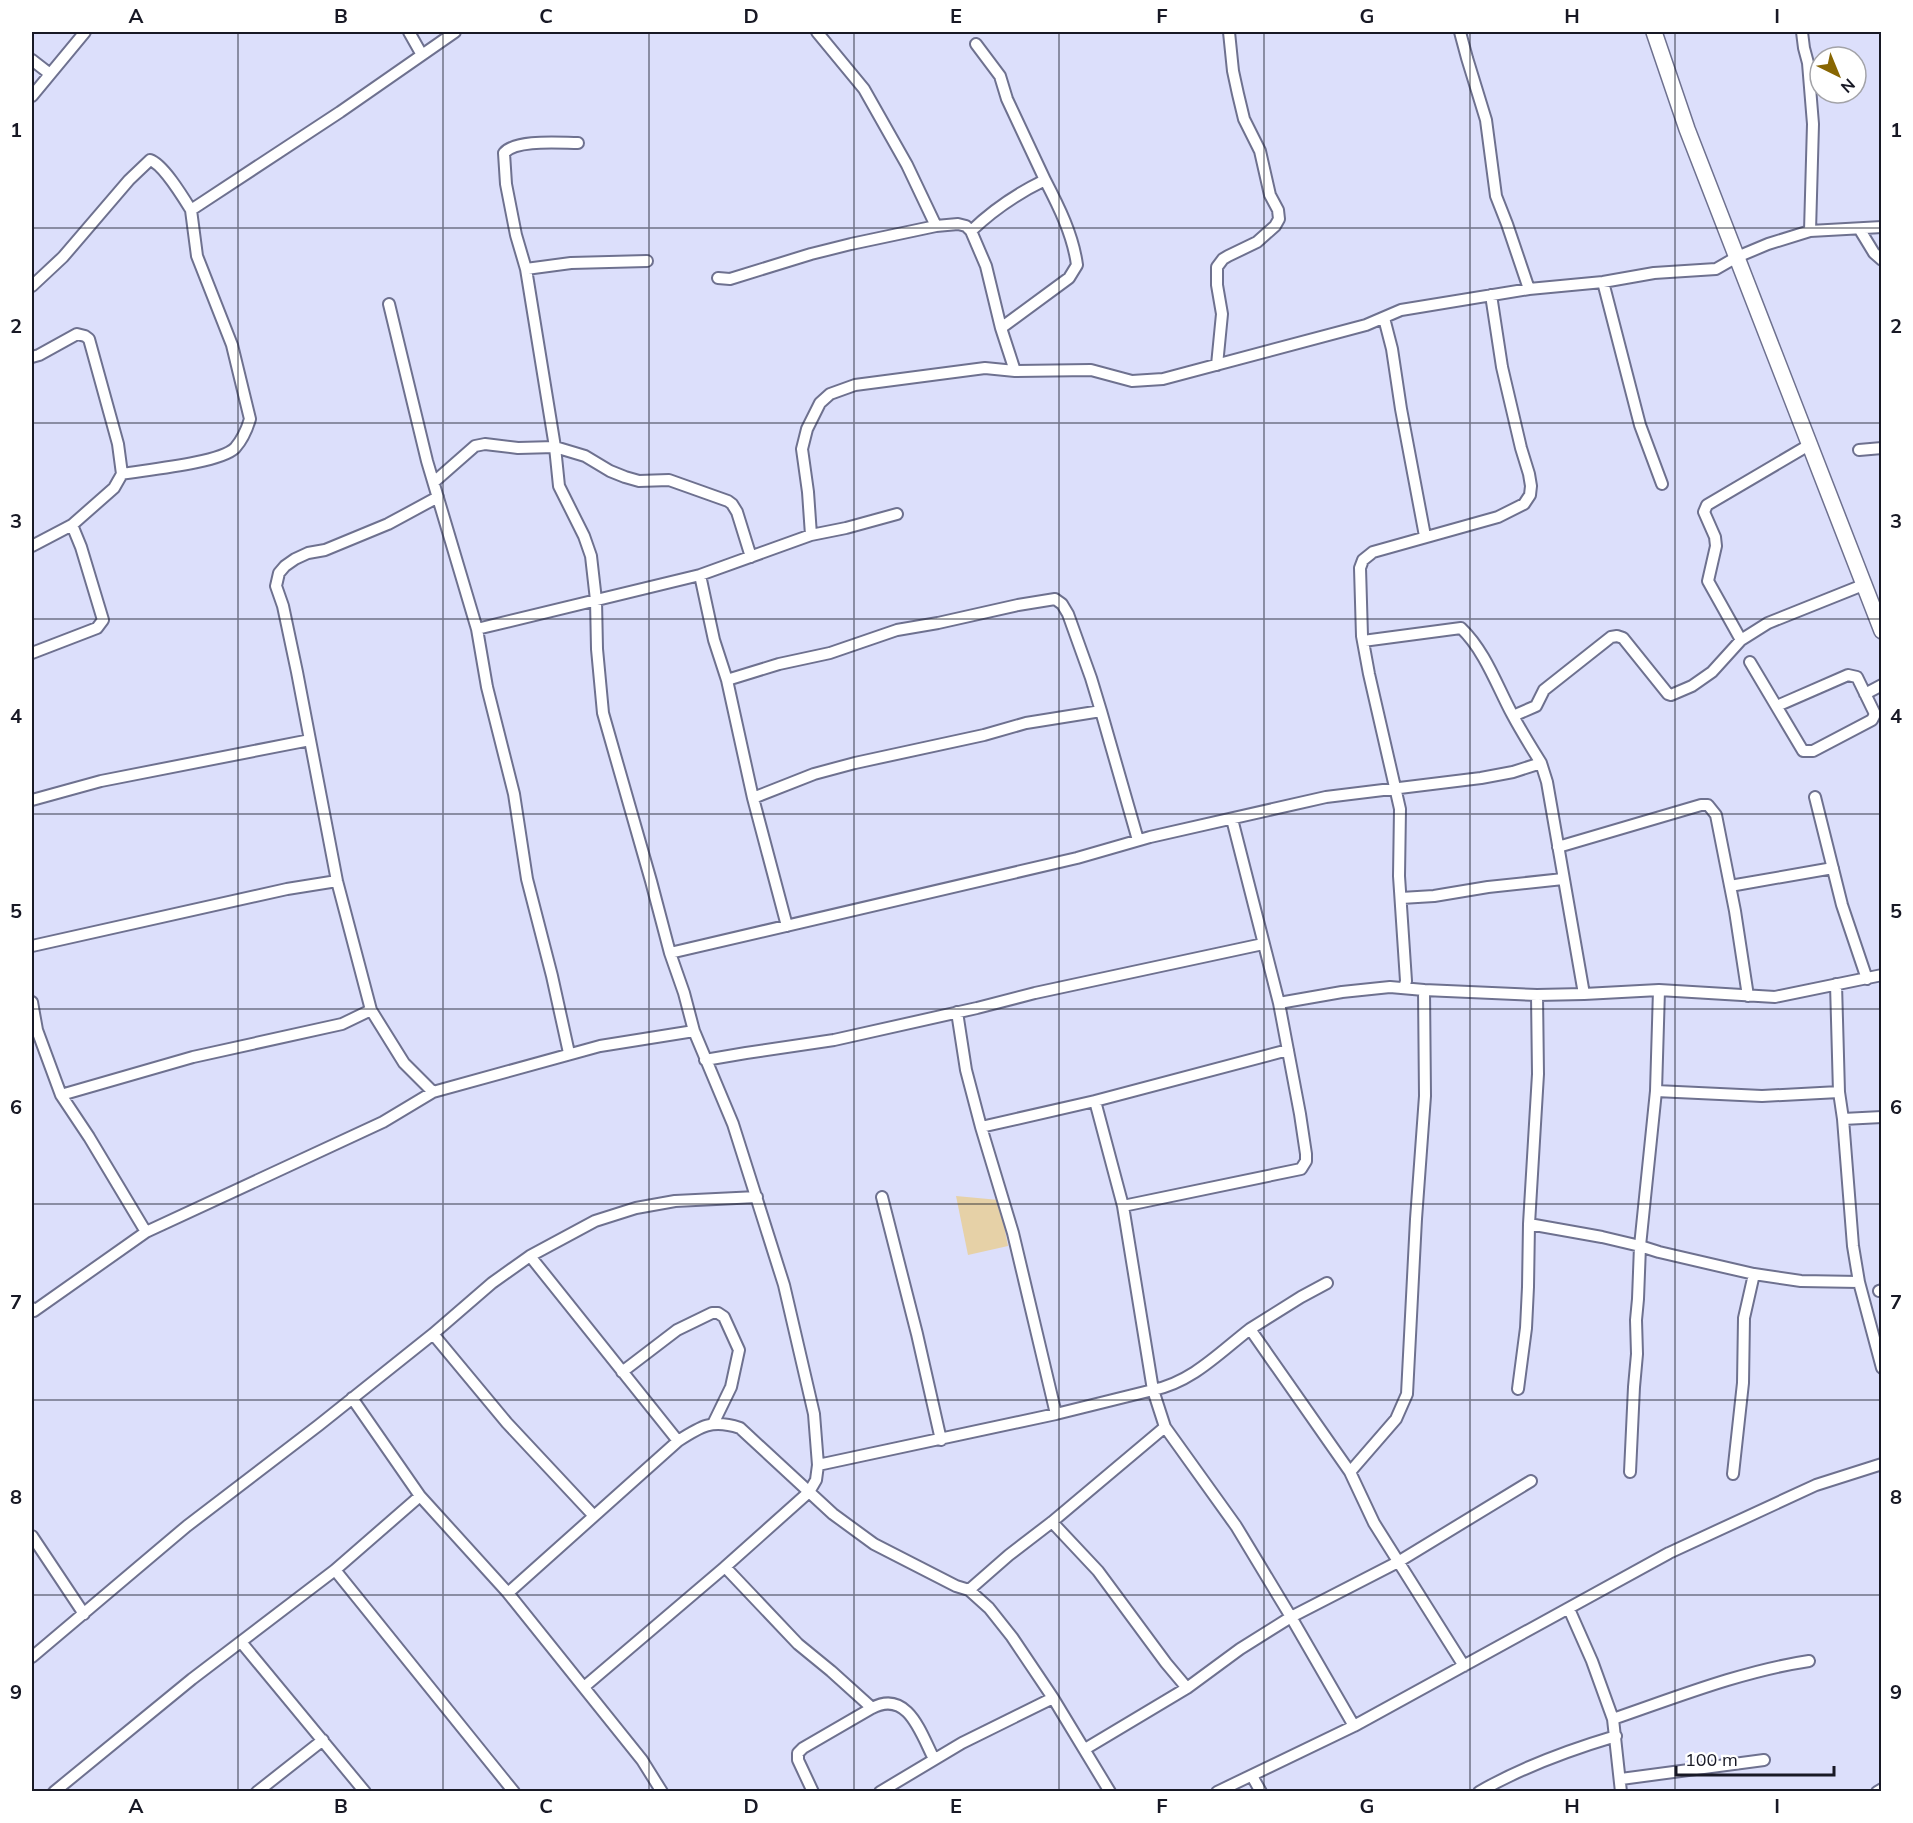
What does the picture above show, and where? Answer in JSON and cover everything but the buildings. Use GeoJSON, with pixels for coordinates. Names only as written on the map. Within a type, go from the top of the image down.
{"type":"FeatureCollection","features":[{"type":"Feature","properties":{"kind":"main road"},"geometry":{"type":"LineString","coordinates":[[1654,32],[1687,129],[1881,631]]}},
{"type":"Feature","properties":{"kind":"street"},"geometry":{"type":"LineString","coordinates":[[32,96],[85,32]]}},
{"type":"Feature","properties":{"kind":"street"},"geometry":{"type":"LineString","coordinates":[[409,32],[422,55]]}},
{"type":"Feature","properties":{"kind":"street"},"geometry":{"type":"LineString","coordinates":[[191,210],[455,32]]}},
{"type":"Feature","properties":{"kind":"street"},"geometry":{"type":"LineString","coordinates":[[817,32],[864,89],[907,165],[936,226]]}},
{"type":"Feature","properties":{"kind":"street"},"geometry":{"type":"LineString","coordinates":[[1216,365],[1222,314],[1217,285],[1217,267],[1228,256],[1257,242],[1275,226],[1279,219],[1278,210],[1270,195],[1260,151],[1245,119],[1238,94],[1229,32]]}},
{"type":"Feature","properties":{"kind":"street"},"geometry":{"type":"LineString","coordinates":[[1461,32],[1486,120],[1496,196],[1528,289]]}},
{"type":"Feature","properties":{"kind":"street"},"geometry":{"type":"LineString","coordinates":[[1802,32],[1808,63],[1810,110],[1813,124],[1810,231]]}},
{"type":"Feature","properties":{"kind":"street"},"geometry":{"type":"LineString","coordinates":[[976,44],[1000,76],[1007,99],[1075,247],[1077,265],[1069,278],[1001,328]]}},
{"type":"Feature","properties":{"kind":"street"},"geometry":{"type":"LineString","coordinates":[[32,60],[50,74]]}},
{"type":"Feature","properties":{"kind":"street"},"geometry":{"type":"LineString","coordinates":[[578,143],[523,145],[508,148],[504,153],[506,184],[516,235],[526,269],[555,447],[559,486],[585,537],[591,556],[603,713],[694,1031],[733,1124],[784,1285],[814,1414],[818,1465],[816,1480],[809,1492],[725,1568],[584,1687]]}},
{"type":"Feature","properties":{"kind":"street"},"geometry":{"type":"LineString","coordinates":[[32,286],[63,257],[129,180],[150,160],[163,168],[191,210],[197,256],[232,345],[250,419],[234,449],[217,458],[122,474]]}},
{"type":"Feature","properties":{"kind":"street"},"geometry":{"type":"LineString","coordinates":[[971,231],[992,211],[1020,192],[1044,180]]}},
{"type":"Feature","properties":{"kind":"street"},"geometry":{"type":"LineString","coordinates":[[718,278],[730,279],[748,275],[811,255],[936,226],[958,224],[966,226],[971,231],[986,266],[1001,328],[1015,370]]}},
{"type":"Feature","properties":{"kind":"street"},"geometry":{"type":"LineString","coordinates":[[811,535],[802,449],[807,429],[820,403],[830,394],[855,385],[985,368],[1090,370],[1132,381],[1163,379],[1366,325],[1401,310],[1528,289],[1603,282],[1654,273],[1716,269],[1768,244],[1810,231],[1860,230],[1881,227]]}},
{"type":"Feature","properties":{"kind":"street"},"geometry":{"type":"LineString","coordinates":[[1860,230],[1881,260]]}},
{"type":"Feature","properties":{"kind":"street"},"geometry":{"type":"LineString","coordinates":[[526,269],[570,263],[646,261]]}},
{"type":"Feature","properties":{"kind":"street"},"geometry":{"type":"LineString","coordinates":[[1603,282],[1640,425],[1662,484]]}},
{"type":"Feature","properties":{"kind":"street"},"geometry":{"type":"LineString","coordinates":[[1404,988],[1406,981],[1399,876],[1400,809],[1363,641],[1360,568],[1362,560],[1373,552],[1498,517],[1524,504],[1530,495],[1529,474],[1502,367],[1491,295]]}},
{"type":"Feature","properties":{"kind":"street"},"geometry":{"type":"LineString","coordinates":[[389,304],[427,461],[477,629],[487,687],[514,794],[527,879],[569,1053]]}},
{"type":"Feature","properties":{"kind":"street"},"geometry":{"type":"LineString","coordinates":[[1383,318],[1392,349],[1425,536]]}},
{"type":"Feature","properties":{"kind":"street"},"geometry":{"type":"LineString","coordinates":[[32,357],[77,334],[89,339],[118,444],[122,474],[114,488],[72,525],[32,546]]}},
{"type":"Feature","properties":{"kind":"street"},"geometry":{"type":"LineString","coordinates":[[434,482],[475,446],[485,444],[518,448],[555,447],[585,456],[625,477],[639,481],[669,480],[728,501],[737,512],[751,557]]}},
{"type":"Feature","properties":{"kind":"street"},"geometry":{"type":"LineString","coordinates":[[1742,640],[1708,581],[1716,546],[1715,537],[1704,512],[1705,508],[1809,445]]}},
{"type":"Feature","properties":{"kind":"street"},"geometry":{"type":"LineString","coordinates":[[1859,450],[1881,448]]}},
{"type":"Feature","properties":{"kind":"street"},"geometry":{"type":"LineString","coordinates":[[433,1092],[404,1063],[371,1010],[337,881],[291,642],[276,586],[279,573],[285,566],[308,553],[325,550],[388,524],[438,497]]}},
{"type":"Feature","properties":{"kind":"street"},"geometry":{"type":"LineString","coordinates":[[477,629],[700,575],[811,535],[897,514]]}},
{"type":"Feature","properties":{"kind":"street"},"geometry":{"type":"LineString","coordinates":[[32,653],[97,628],[103,620],[72,525]]}},
{"type":"Feature","properties":{"kind":"street"},"geometry":{"type":"LineString","coordinates":[[700,575],[714,640],[727,680],[753,798],[787,926]]}},
{"type":"Feature","properties":{"kind":"street"},"geometry":{"type":"LineString","coordinates":[[1513,716],[1536,706],[1544,690],[1611,637],[1623,638],[1671,695],[1692,686],[1713,672],[1742,640],[1768,623],[1863,585]]}},
{"type":"Feature","properties":{"kind":"street"},"geometry":{"type":"LineString","coordinates":[[727,680],[779,664],[830,653],[897,630],[1055,599],[1062,604],[1068,614],[1091,678],[1138,840]]}},
{"type":"Feature","properties":{"kind":"street"},"geometry":{"type":"LineString","coordinates":[[1363,641],[1461,628],[1469,636],[1541,763],[1547,782],[1584,994]]}},
{"type":"Feature","properties":{"kind":"street"},"geometry":{"type":"LineString","coordinates":[[1750,662],[1803,750],[1813,752],[1874,717],[1875,710],[1857,677],[1848,675],[1777,706]]}},
{"type":"Feature","properties":{"kind":"street"},"geometry":{"type":"LineString","coordinates":[[1865,694],[1881,685]]}},
{"type":"Feature","properties":{"kind":"street"},"geometry":{"type":"LineString","coordinates":[[753,798],[814,774],[1026,723],[1101,711]]}},
{"type":"Feature","properties":{"kind":"street"},"geometry":{"type":"LineString","coordinates":[[32,800],[101,781],[310,740]]}},
{"type":"Feature","properties":{"kind":"street"},"geometry":{"type":"LineString","coordinates":[[670,953],[1077,858],[1138,840],[1326,796],[1481,778],[1513,772],[1541,763]]}},
{"type":"Feature","properties":{"kind":"street"},"geometry":{"type":"LineString","coordinates":[[1815,797],[1842,905],[1867,979]]}},
{"type":"Feature","properties":{"kind":"street"},"geometry":{"type":"LineString","coordinates":[[1558,847],[1701,805],[1708,805],[1716,815],[1748,996]]}},
{"type":"Feature","properties":{"kind":"street"},"geometry":{"type":"LineString","coordinates":[[1123,1206],[1301,1169],[1306,1161],[1300,1114],[1279,1003],[1232,819]]}},
{"type":"Feature","properties":{"kind":"street"},"geometry":{"type":"LineString","coordinates":[[1730,886],[1833,868]]}},
{"type":"Feature","properties":{"kind":"street"},"geometry":{"type":"LineString","coordinates":[[1401,898],[1434,896],[1488,887],[1563,879]]}},
{"type":"Feature","properties":{"kind":"street"},"geometry":{"type":"LineString","coordinates":[[32,946],[276,891],[337,881]]}},
{"type":"Feature","properties":{"kind":"street"},"geometry":{"type":"LineString","coordinates":[[705,1060],[834,1040],[1035,993],[1263,944]]}},
{"type":"Feature","properties":{"kind":"street"},"geometry":{"type":"LineString","coordinates":[[1279,1003],[1342,992],[1390,987],[1537,994],[1659,990],[1774,997],[1881,975]]}},
{"type":"Feature","properties":{"kind":"street"},"geometry":{"type":"LineString","coordinates":[[1836,984],[1839,1092],[1853,1246],[1859,1282],[1881,1368]]}},
{"type":"Feature","properties":{"kind":"street"},"geometry":{"type":"LineString","coordinates":[[1350,1472],[1396,1419],[1407,1394],[1425,1096],[1424,990]]}},
{"type":"Feature","properties":{"kind":"street"},"geometry":{"type":"LineString","coordinates":[[1630,1472],[1637,1354],[1635,1320],[1656,1091],[1659,990]]}},
{"type":"Feature","properties":{"kind":"street"},"geometry":{"type":"LineString","coordinates":[[1518,1389],[1526,1328],[1528,1224],[1538,1074],[1537,994]]}},
{"type":"Feature","properties":{"kind":"street"},"geometry":{"type":"LineString","coordinates":[[32,1002],[37,1030],[61,1095],[146,1232]]}},
{"type":"Feature","properties":{"kind":"street"},"geometry":{"type":"LineString","coordinates":[[61,1095],[193,1057],[342,1024],[371,1010]]}},
{"type":"Feature","properties":{"kind":"street"},"geometry":{"type":"LineString","coordinates":[[957,1012],[966,1070],[1013,1233],[1056,1414]]}},
{"type":"Feature","properties":{"kind":"street"},"geometry":{"type":"LineString","coordinates":[[32,1311],[146,1232],[383,1122],[433,1092],[569,1053],[694,1031]]}},
{"type":"Feature","properties":{"kind":"street"},"geometry":{"type":"LineString","coordinates":[[981,1127],[1095,1101],[1288,1050]]}},
{"type":"Feature","properties":{"kind":"street"},"geometry":{"type":"LineString","coordinates":[[1656,1091],[1762,1096],[1839,1092]]}},
{"type":"Feature","properties":{"kind":"street"},"geometry":{"type":"LineString","coordinates":[[1095,1101],[1123,1206],[1153,1390],[1165,1427],[1236,1526],[1354,1726]]}},
{"type":"Feature","properties":{"kind":"street"},"geometry":{"type":"LineString","coordinates":[[1843,1119],[1881,1117]]}},
{"type":"Feature","properties":{"kind":"street"},"geometry":{"type":"LineString","coordinates":[[32,1657],[187,1526],[433,1334],[492,1282],[530,1256],[595,1221],[636,1208],[675,1201],[757,1197]]}},
{"type":"Feature","properties":{"kind":"street"},"geometry":{"type":"LineString","coordinates":[[882,1197],[917,1334],[940,1440]]}},
{"type":"Feature","properties":{"kind":"street"},"geometry":{"type":"LineString","coordinates":[[1528,1224],[1602,1237],[1754,1274],[1801,1281],[1859,1282]]}},
{"type":"Feature","properties":{"kind":"street"},"geometry":{"type":"LineString","coordinates":[[530,1256],[678,1441]]}},
{"type":"Feature","properties":{"kind":"street"},"geometry":{"type":"LineString","coordinates":[[1732,1474],[1743,1383],[1744,1318],[1754,1274]]}},
{"type":"Feature","properties":{"kind":"street"},"geometry":{"type":"LineString","coordinates":[[818,1465],[940,1440],[1170,1387],[1187,1379],[1269,1316],[1327,1283]]}},
{"type":"Feature","properties":{"kind":"street"},"geometry":{"type":"LineString","coordinates":[[622,1372],[677,1330],[712,1313],[718,1313],[724,1317],[739,1350],[731,1387],[713,1424]]}},
{"type":"Feature","properties":{"kind":"street"},"geometry":{"type":"LineString","coordinates":[[1250,1329],[1350,1472],[1374,1523],[1464,1666]]}},
{"type":"Feature","properties":{"kind":"street"},"geometry":{"type":"LineString","coordinates":[[433,1334],[507,1423],[594,1516]]}},
{"type":"Feature","properties":{"kind":"street"},"geometry":{"type":"LineString","coordinates":[[352,1398],[420,1496],[508,1593],[642,1760],[662,1791]]}},
{"type":"Feature","properties":{"kind":"street"},"geometry":{"type":"LineString","coordinates":[[508,1593],[678,1441],[700,1426],[725,1423],[740,1428],[832,1514],[874,1544],[956,1586],[969,1590],[989,1608],[1012,1637],[1053,1698],[1110,1791]]}},
{"type":"Feature","properties":{"kind":"street"},"geometry":{"type":"LineString","coordinates":[[969,1590],[1009,1554],[1053,1522],[1165,1427]]}},
{"type":"Feature","properties":{"kind":"street"},"geometry":{"type":"LineString","coordinates":[[1217,1791],[1354,1726],[1669,1553],[1816,1485],[1881,1464]]}},
{"type":"Feature","properties":{"kind":"street"},"geometry":{"type":"LineString","coordinates":[[1084,1749],[1187,1688],[1240,1649],[1291,1617],[1398,1562],[1531,1481]]}},
{"type":"Feature","properties":{"kind":"street"},"geometry":{"type":"LineString","coordinates":[[54,1791],[141,1719],[335,1570],[420,1496]]}},
{"type":"Feature","properties":{"kind":"street"},"geometry":{"type":"LineString","coordinates":[[1053,1522],[1098,1571],[1187,1688]]}},
{"type":"Feature","properties":{"kind":"street"},"geometry":{"type":"LineString","coordinates":[[32,1536],[84,1614]]}},
{"type":"Feature","properties":{"kind":"street"},"geometry":{"type":"LineString","coordinates":[[725,1568],[798,1644],[872,1708]]}},
{"type":"Feature","properties":{"kind":"street"},"geometry":{"type":"LineString","coordinates":[[335,1570],[514,1791]]}},
{"type":"Feature","properties":{"kind":"street"},"geometry":{"type":"LineString","coordinates":[[1569,1609],[1592,1661],[1613,1719],[1621,1791]]}},
{"type":"Feature","properties":{"kind":"street"},"geometry":{"type":"LineString","coordinates":[[241,1642],[365,1791]]}},
{"type":"Feature","properties":{"kind":"street"},"geometry":{"type":"LineString","coordinates":[[1613,1719],[1720,1682],[1809,1661]]}},
{"type":"Feature","properties":{"kind":"street"},"geometry":{"type":"LineString","coordinates":[[880,1791],[962,1743],[1053,1698]]}},
{"type":"Feature","properties":{"kind":"street"},"geometry":{"type":"LineString","coordinates":[[813,1791],[798,1760],[798,1753],[882,1703],[894,1703],[905,1708],[919,1729],[934,1760]]}},
{"type":"Feature","properties":{"kind":"street"},"geometry":{"type":"LineString","coordinates":[[1479,1791],[1513,1773],[1577,1748],[1616,1736]]}},
{"type":"Feature","properties":{"kind":"street"},"geometry":{"type":"LineString","coordinates":[[257,1791],[323,1740]]}},
{"type":"Feature","properties":{"kind":"street"},"geometry":{"type":"LineString","coordinates":[[1621,1779],[1764,1760]]}},
{"type":"Feature","properties":{"kind":"street"},"geometry":{"type":"LineString","coordinates":[[1252,1776],[1261,1791]]}},
{"type":"Feature","properties":{"kind":"street"},"geometry":{"type":"LineString","coordinates":[[1876,1791],[1881,1789]]}},
{"type":"Feature","properties":{"kind":"shaded area"},"geometry":{"type":"Polygon","coordinates":[[[956,1196],[999,1200],[1008,1246],[968,1255],[956,1196]]]}}]}
